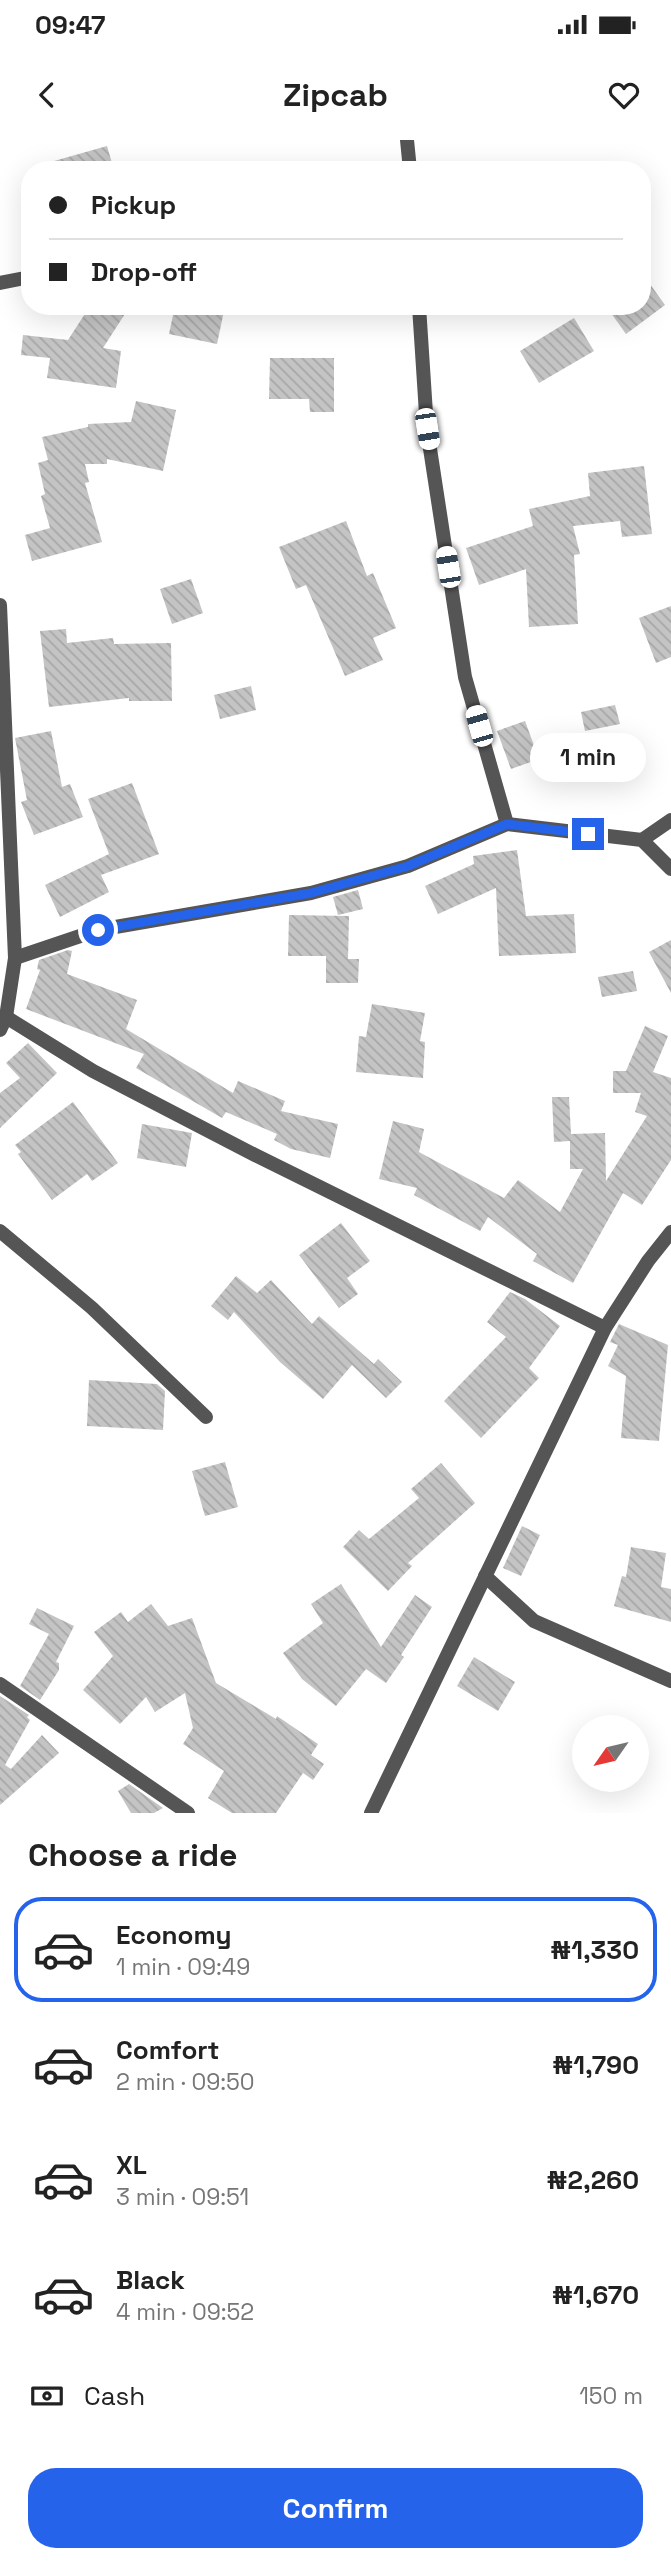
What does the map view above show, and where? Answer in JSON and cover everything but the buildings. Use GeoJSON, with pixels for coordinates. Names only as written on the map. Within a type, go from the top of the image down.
{"type":"FeatureCollection","features":[{"type":"Feature","properties":{"kind":"street"},"geometry":{"type":"LineString","coordinates":[[407,140],[409,161]]}},
{"type":"Feature","properties":{"kind":"street"},"geometry":{"type":"LineString","coordinates":[[0,283],[21,279]]}},
{"type":"Feature","properties":{"kind":"street"},"geometry":{"type":"LineString","coordinates":[[420,315],[427,429],[465,677],[507,824]]}},
{"type":"Feature","properties":{"kind":"street"},"geometry":{"type":"LineString","coordinates":[[0,605],[4,790],[15,958],[2,1022],[255,1155],[605,1328]]}},
{"type":"Feature","properties":{"kind":"street"},"geometry":{"type":"LineString","coordinates":[[642,840],[671,820]]}},
{"type":"Feature","properties":{"kind":"street"},"geometry":{"type":"LineString","coordinates":[[15,958],[98,930],[311,893],[408,866],[507,824],[642,840],[671,869]]}},
{"type":"Feature","properties":{"kind":"street"},"geometry":{"type":"LineString","coordinates":[[0,1231],[92,1308],[206,1417]]}},
{"type":"Feature","properties":{"kind":"street"},"geometry":{"type":"LineString","coordinates":[[371,1813],[605,1328],[648,1261],[671,1232]]}},
{"type":"Feature","properties":{"kind":"street"},"geometry":{"type":"LineString","coordinates":[[485,1576],[534,1621],[671,1681]]}},
{"type":"Feature","properties":{"kind":"street"},"geometry":{"type":"LineString","coordinates":[[0,1684],[188,1813]]}},
{"type":"Feature","properties":{"kind":"route"},"geometry":{"type":"LineString","coordinates":[[98,930],[311,893],[408,866],[507,824],[588,834]]}}]}
